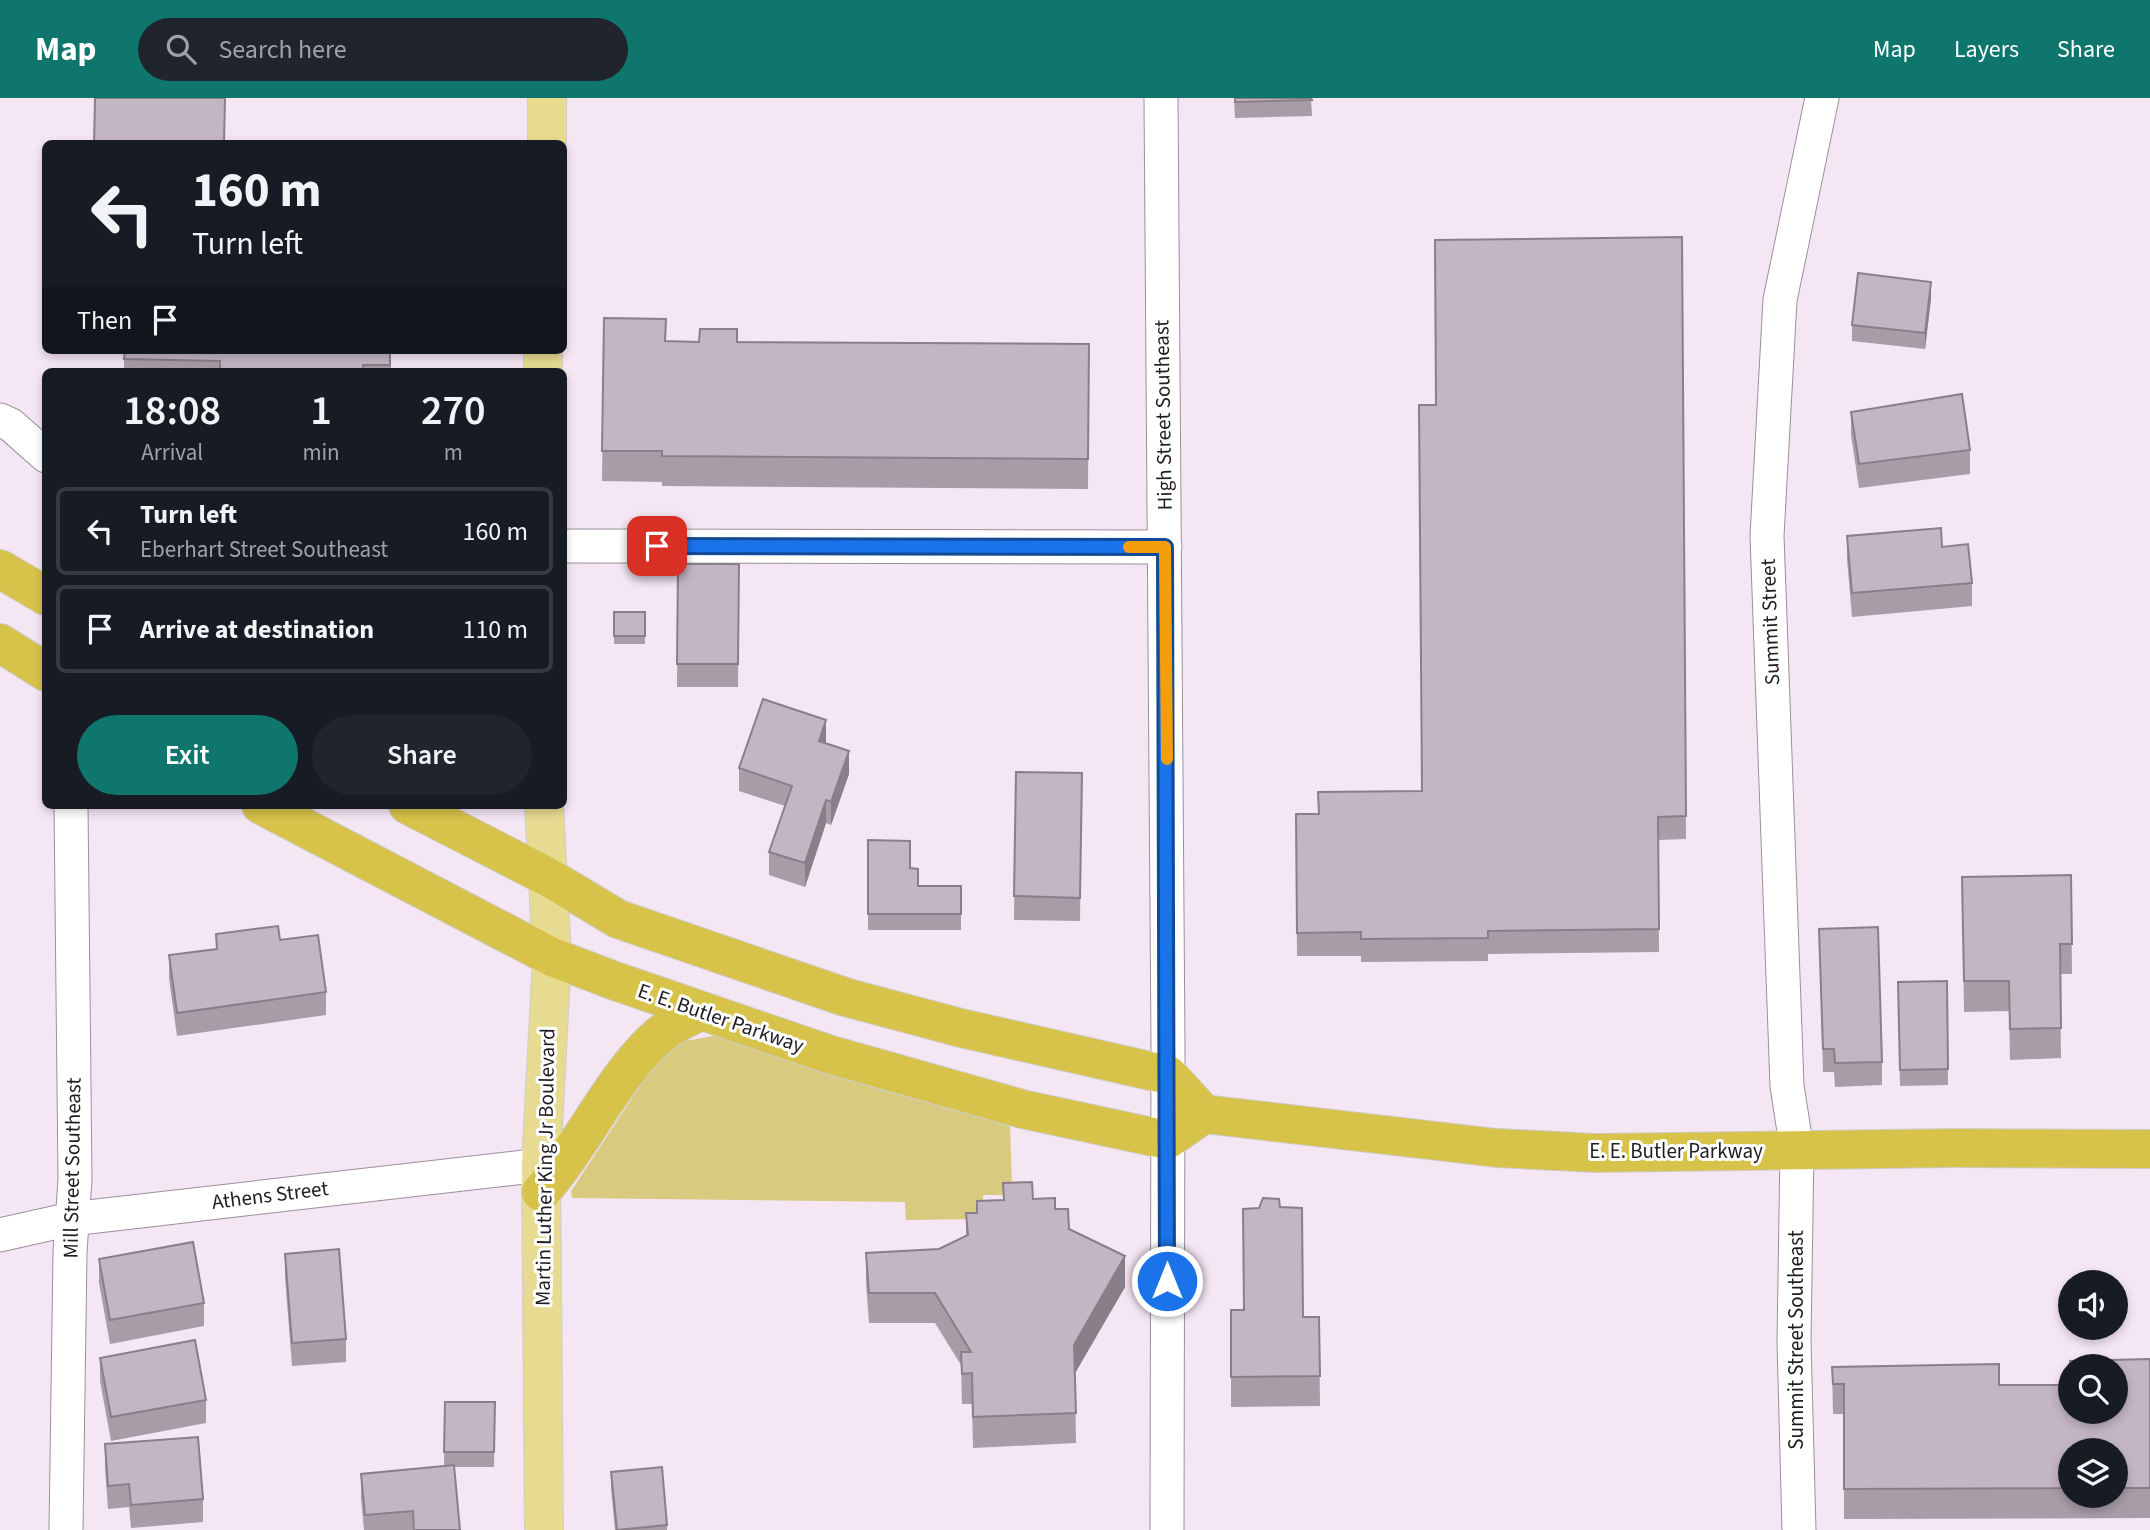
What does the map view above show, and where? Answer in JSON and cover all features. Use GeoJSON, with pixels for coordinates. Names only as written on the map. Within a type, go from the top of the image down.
{"type":"FeatureCollection","features":[{"type":"Feature","properties":{"kind":"highway"},"geometry":{"type":"LineString","coordinates":[[0,569],[42,594]]}},
{"type":"Feature","properties":{"kind":"highway"},"geometry":{"type":"LineString","coordinates":[[0,643],[42,669]]}},
{"type":"Feature","properties":{"kind":"highway","name":"E. E. Butler Parkway"},"geometry":{"type":"LineString","coordinates":[[269,809],[552,957],[698,1012],[828,1054],[1021,1109],[1167,1140]]}},
{"type":"Feature","properties":{"kind":"highway"},"geometry":{"type":"LineString","coordinates":[[416,809],[548,877],[618,919],[845,997],[961,1028],[1168,1075],[1204,1114],[1167,1140]]}},
{"type":"Feature","properties":{"kind":"highway"},"geometry":{"type":"LineString","coordinates":[[541,1178],[571,1157],[620,1080],[661,1034],[698,1012]]}},
{"type":"Feature","properties":{"kind":"highway","name":"E. E. Butler Parkway"},"geometry":{"type":"LineString","coordinates":[[1204,1114],[1497,1148],[1609,1153],[2150,1149]]}},
{"type":"Feature","properties":{"kind":"main road"},"geometry":{"type":"LineString","coordinates":[[547,98],[547,140]]}},
{"type":"Feature","properties":{"kind":"main road","name":"Martin Luther King Jr Boulevard"},"geometry":{"type":"LineString","coordinates":[[544,809],[552,957],[541,1178],[544,1530]]}},
{"type":"Feature","properties":{"kind":"street","name":"High Street Southeast"},"geometry":{"type":"LineString","coordinates":[[1161,98],[1168,1075],[1167,1530]]}},
{"type":"Feature","properties":{"kind":"street","name":"Summit Street"},"geometry":{"type":"LineString","coordinates":[[1797,1150],[1787,1086],[1767,536],[1780,300],[1822,98]]}},
{"type":"Feature","properties":{"kind":"street"},"geometry":{"type":"LineString","coordinates":[[0,420],[11,425],[42,452]]}},
{"type":"Feature","properties":{"kind":"street"},"geometry":{"type":"LineString","coordinates":[[567,546],[1165,547]]}},
{"type":"Feature","properties":{"kind":"street","name":"Mill Street Southeast"},"geometry":{"type":"LineString","coordinates":[[66,1530],[71,1219],[75,1179],[71,809]]}},
{"type":"Feature","properties":{"kind":"street","name":"Summit Street Southeast"},"geometry":{"type":"LineString","coordinates":[[1797,1150],[1794,1341],[1798,1530]]}},
{"type":"Feature","properties":{"kind":"street","name":"Athens Street"},"geometry":{"type":"LineString","coordinates":[[0,1235],[71,1219],[541,1178]]}},
{"type":"Feature","properties":{"kind":"shaded area"},"geometry":{"type":"Polygon","coordinates":[[[718,1035],[1010,1123],[1012,1189],[1003,1195],[983,1195],[983,1212],[974,1219],[906,1220],[905,1202],[572,1198],[571,1191],[655,1063],[680,1042],[718,1035]]]}},
{"type":"Feature","properties":{"kind":"building"},"geometry":{"type":"Polygon","coordinates":[[[95,98],[225,98],[224,140],[94,140],[95,98]]]}},
{"type":"Feature","properties":{"kind":"building"},"geometry":{"type":"Polygon","coordinates":[[[1235,98],[1311,98],[1312,100],[1235,102],[1235,98]]]}},
{"type":"Feature","properties":{"kind":"building"},"geometry":{"type":"Polygon","coordinates":[[[1682,237],[1686,816],[1658,817],[1659,929],[1488,931],[1488,938],[1361,939],[1361,932],[1297,933],[1296,814],[1319,814],[1318,792],[1422,791],[1419,405],[1436,405],[1435,240],[1682,237]]]}},
{"type":"Feature","properties":{"kind":"building"},"geometry":{"type":"Polygon","coordinates":[[[1858,273],[1931,282],[1925,333],[1852,325],[1858,273]]]}},
{"type":"Feature","properties":{"kind":"building"},"geometry":{"type":"Polygon","coordinates":[[[604,318],[666,319],[665,341],[699,342],[700,329],[737,329],[737,342],[1089,344],[1088,459],[662,456],[662,451],[602,451],[604,318]]]}},
{"type":"Feature","properties":{"kind":"building"},"geometry":{"type":"Polygon","coordinates":[[[125,354],[390,354],[390,365],[363,365],[363,368],[220,368],[220,361],[124,359],[125,354]]]}},
{"type":"Feature","properties":{"kind":"building"},"geometry":{"type":"Polygon","coordinates":[[[1962,394],[1970,450],[1859,464],[1851,412],[1962,394]]]}},
{"type":"Feature","properties":{"kind":"building"},"geometry":{"type":"Polygon","coordinates":[[[1941,528],[1942,547],[1968,544],[1972,583],[1852,593],[1847,536],[1941,528]]]}},
{"type":"Feature","properties":{"kind":"building"},"geometry":{"type":"Polygon","coordinates":[[[678,564],[739,564],[738,664],[677,664],[678,564]]]}},
{"type":"Feature","properties":{"kind":"building"},"geometry":{"type":"Polygon","coordinates":[[[614,612],[645,612],[645,636],[614,636],[614,612]]]}},
{"type":"Feature","properties":{"kind":"building"},"geometry":{"type":"Polygon","coordinates":[[[763,699],[826,720],[819,741],[849,751],[831,802],[826,800],[805,863],[769,852],[792,786],[739,768],[763,699]]]}},
{"type":"Feature","properties":{"kind":"building"},"geometry":{"type":"Polygon","coordinates":[[[1016,772],[1082,773],[1080,898],[1014,896],[1016,772]]]}},
{"type":"Feature","properties":{"kind":"building"},"geometry":{"type":"Polygon","coordinates":[[[868,840],[910,841],[910,868],[918,869],[918,886],[961,886],[961,914],[868,914],[868,840]]]}},
{"type":"Feature","properties":{"kind":"building"},"geometry":{"type":"Polygon","coordinates":[[[2071,875],[2072,944],[2060,944],[2061,1028],[2010,1029],[2009,981],[1964,981],[1962,877],[2071,875]]]}},
{"type":"Feature","properties":{"kind":"building"},"geometry":{"type":"Polygon","coordinates":[[[278,926],[280,940],[318,935],[326,992],[177,1013],[169,955],[217,949],[216,934],[278,926]]]}},
{"type":"Feature","properties":{"kind":"building"},"geometry":{"type":"Polygon","coordinates":[[[1878,927],[1882,1062],[1835,1063],[1834,1049],[1823,1049],[1819,929],[1878,927]]]}},
{"type":"Feature","properties":{"kind":"building"},"geometry":{"type":"Polygon","coordinates":[[[1947,981],[1948,1069],[1900,1070],[1898,982],[1947,981]]]}},
{"type":"Feature","properties":{"kind":"building"},"geometry":{"type":"Polygon","coordinates":[[[1032,1182],[1033,1199],[1055,1198],[1055,1209],[1068,1209],[1069,1229],[1125,1256],[1074,1345],[1076,1413],[973,1417],[972,1373],[962,1374],[961,1352],[971,1352],[935,1293],[869,1293],[866,1253],[939,1249],[968,1235],[966,1213],[977,1213],[977,1201],[1004,1200],[1003,1183],[1032,1182]]]}},
{"type":"Feature","properties":{"kind":"building"},"geometry":{"type":"Polygon","coordinates":[[[1263,1198],[1279,1199],[1280,1207],[1302,1208],[1303,1317],[1319,1317],[1320,1376],[1231,1377],[1231,1310],[1244,1310],[1243,1209],[1259,1208],[1263,1198]]]}},
{"type":"Feature","properties":{"kind":"building"},"geometry":{"type":"Polygon","coordinates":[[[193,1242],[204,1303],[110,1320],[99,1259],[193,1242]]]}},
{"type":"Feature","properties":{"kind":"building"},"geometry":{"type":"Polygon","coordinates":[[[339,1249],[346,1339],[292,1343],[285,1254],[339,1249]]]}},
{"type":"Feature","properties":{"kind":"building"},"geometry":{"type":"Polygon","coordinates":[[[195,1340],[206,1400],[111,1417],[100,1358],[195,1340]]]}},
{"type":"Feature","properties":{"kind":"building"},"geometry":{"type":"Polygon","coordinates":[[[2150,1359],[2150,1488],[2128,1488],[2128,1438],[2058,1438],[2058,1488],[1844,1489],[1844,1384],[1833,1384],[1832,1367],[1999,1364],[1999,1385],[2058,1385],[2058,1424],[2128,1424],[2128,1360],[2150,1359]]]}},
{"type":"Feature","properties":{"kind":"building"},"geometry":{"type":"Polygon","coordinates":[[[445,1402],[495,1402],[494,1452],[444,1452],[445,1402]]]}},
{"type":"Feature","properties":{"kind":"building"},"geometry":{"type":"Polygon","coordinates":[[[198,1437],[203,1499],[131,1505],[129,1484],[108,1486],[105,1444],[198,1437]]]}},
{"type":"Feature","properties":{"kind":"building"},"geometry":{"type":"Polygon","coordinates":[[[454,1465],[460,1530],[414,1530],[413,1511],[365,1515],[361,1474],[454,1465]]]}},
{"type":"Feature","properties":{"kind":"building"},"geometry":{"type":"Polygon","coordinates":[[[662,1467],[667,1525],[617,1530],[611,1472],[662,1467]]]}},
{"type":"Feature","properties":{"kind":"slow traffic"},"geometry":{"type":"LineString","coordinates":[[1129,547],[1165,547],[1167,759]]}},
{"type":"Feature","properties":{"kind":"route"},"geometry":{"type":"LineString","coordinates":[[657,546],[1165,547],[1167,1281]]}}]}
